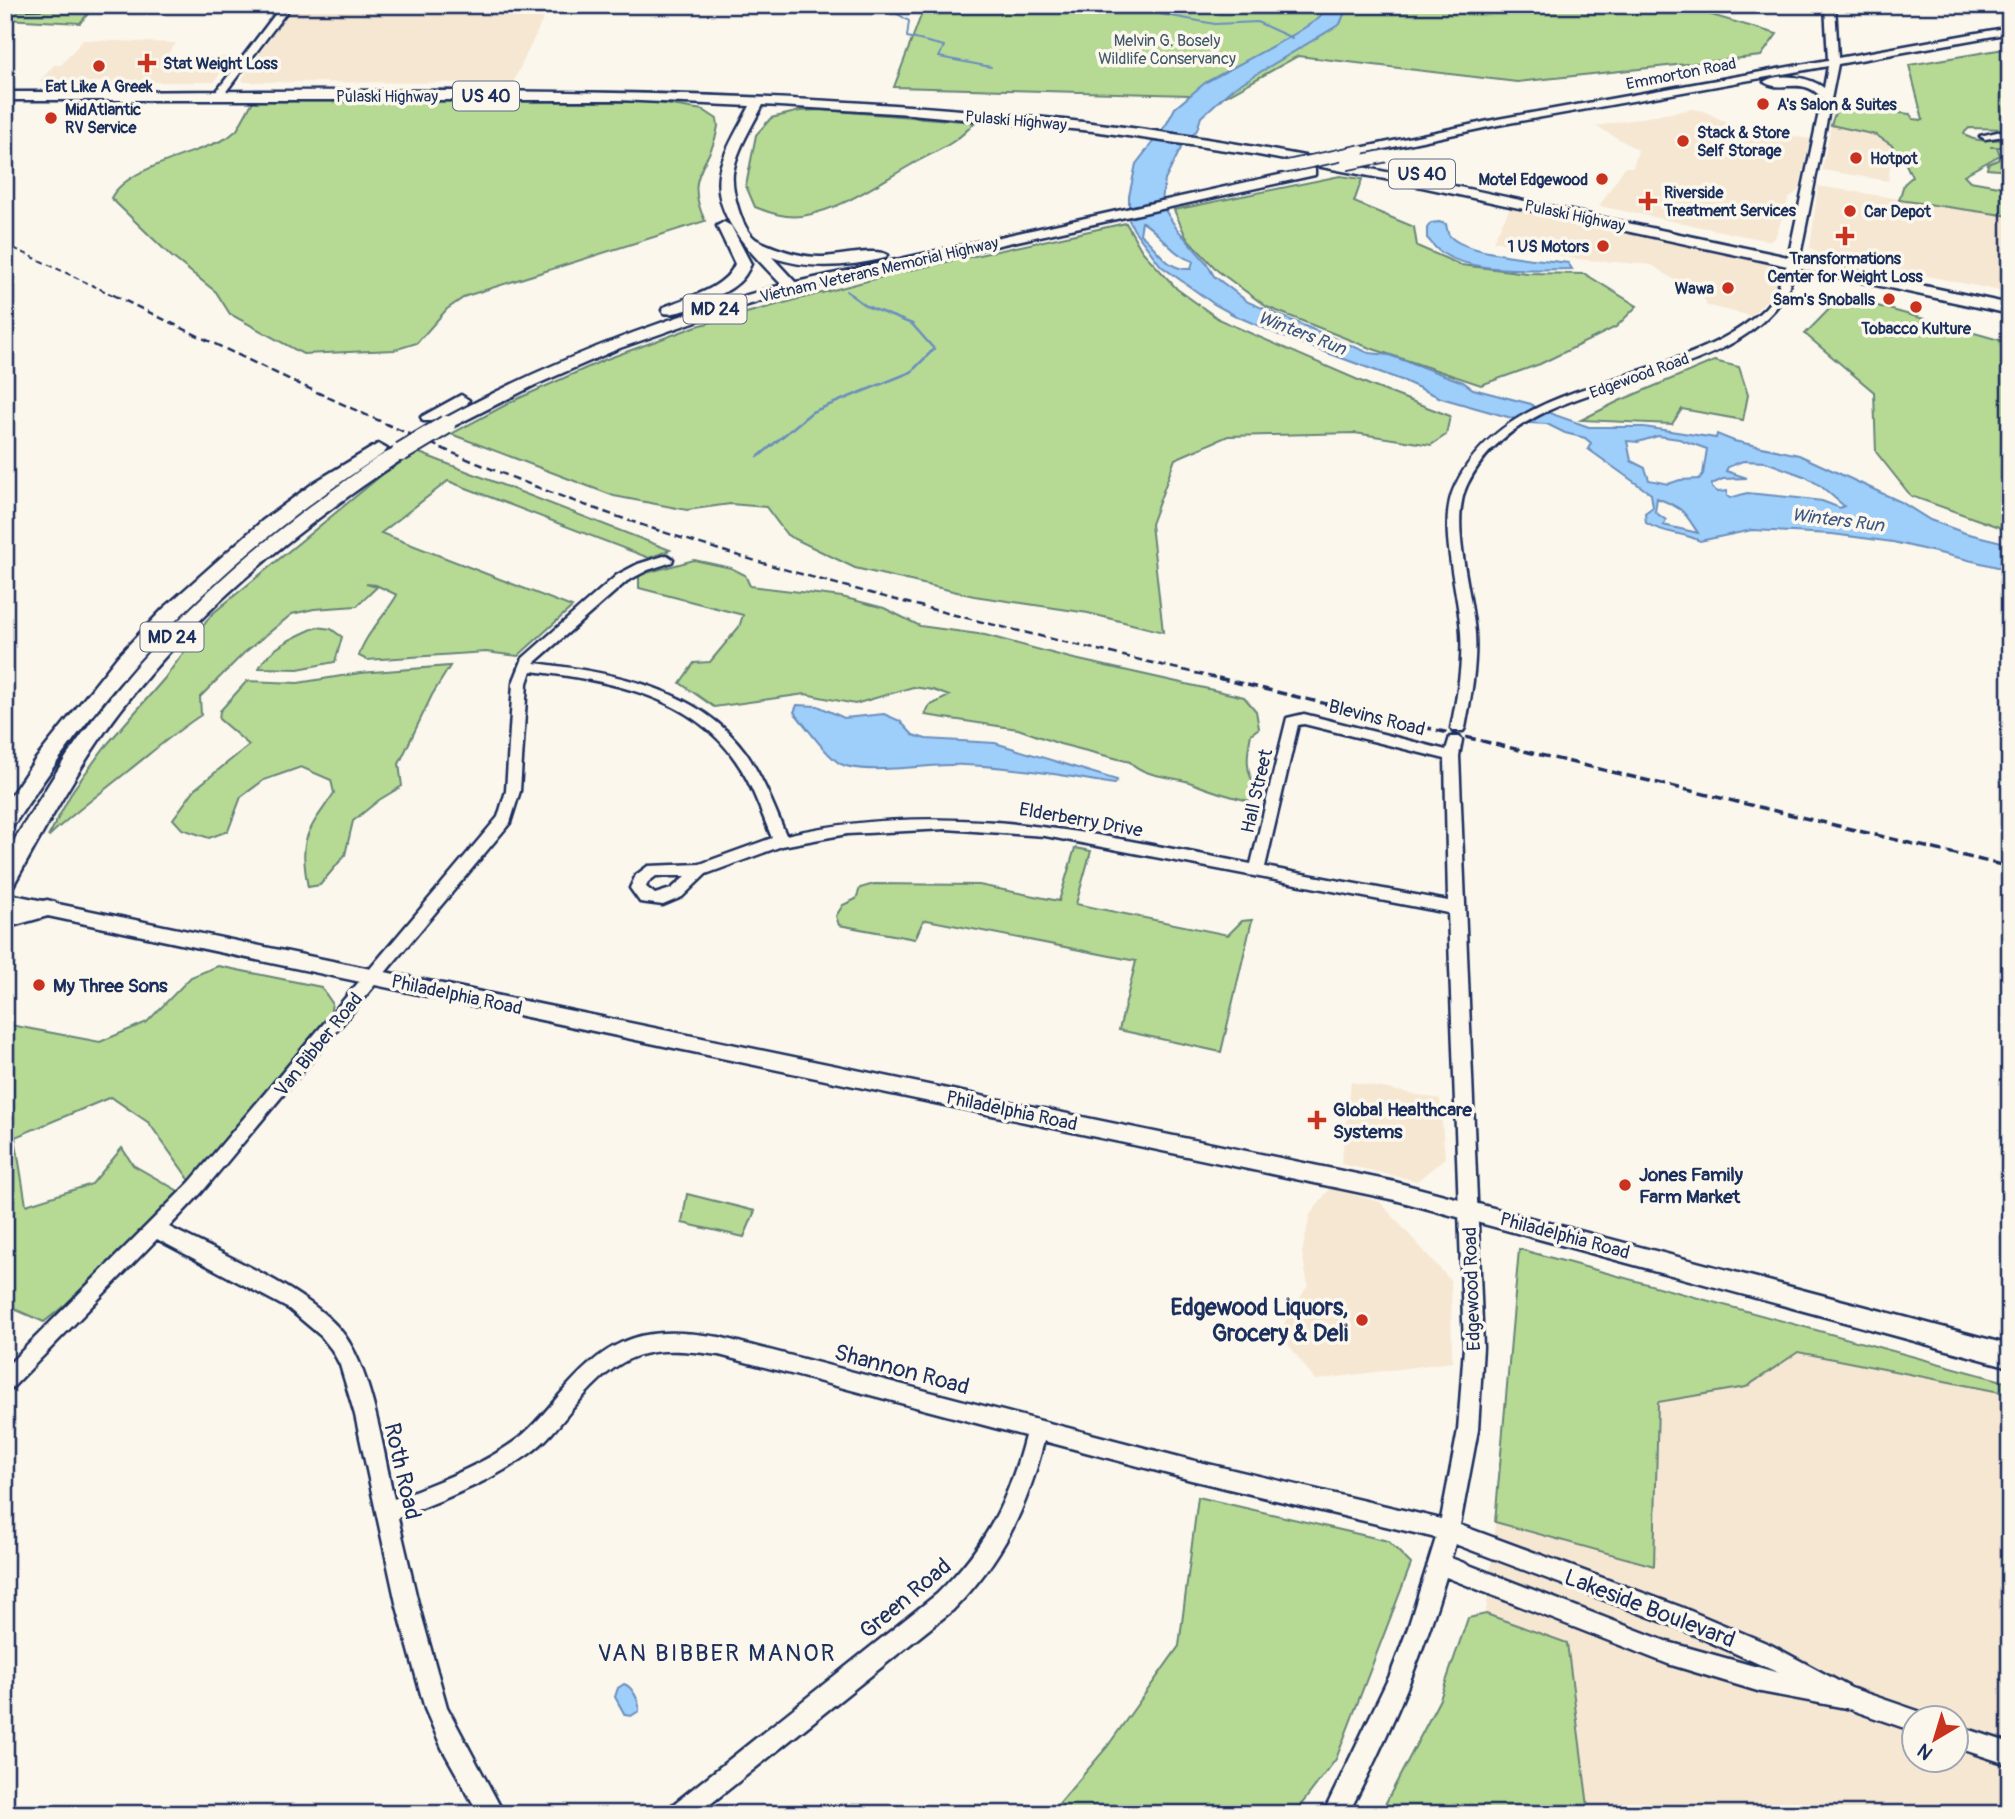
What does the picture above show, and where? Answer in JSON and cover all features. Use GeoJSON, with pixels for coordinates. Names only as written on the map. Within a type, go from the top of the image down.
{"type":"FeatureCollection","features":[{"type":"Feature","properties":{"kind":"highway"},"geometry":{"type":"LineString","coordinates":[[430,88],[499,81],[517,86],[590,88]]}},
{"type":"Feature","properties":{"kind":"highway","name":"Pulaski Highway"},"geometry":{"type":"LineString","coordinates":[[5,88],[754,98],[968,106],[1203,139],[2010,300]]}},
{"type":"Feature","properties":{"kind":"highway","name":"Pulaski Highway"},"geometry":{"type":"LineString","coordinates":[[5,96],[430,88],[590,88],[877,107],[1159,132]]}},
{"type":"Feature","properties":{"kind":"highway"},"geometry":{"type":"LineString","coordinates":[[659,97],[704,103],[731,121]]}},
{"type":"Feature","properties":{"kind":"highway"},"geometry":{"type":"LineString","coordinates":[[668,311],[723,288],[739,276],[743,264],[713,200],[712,181],[731,121],[745,103],[754,98],[757,104],[734,151],[727,171],[725,193],[732,213],[781,284]]}},
{"type":"Feature","properties":{"kind":"highway"},"geometry":{"type":"LineString","coordinates":[[734,151],[757,121],[773,111],[808,106],[877,107]]}},
{"type":"Feature","properties":{"kind":"highway"},"geometry":{"type":"LineString","coordinates":[[724,226],[781,284]]}},
{"type":"Feature","properties":{"kind":"highway"},"geometry":{"type":"LineString","coordinates":[[748,237],[781,256],[803,262],[880,256]]}},
{"type":"Feature","properties":{"kind":"highway","name":"Pulaski Highway"},"geometry":{"type":"LineString","coordinates":[[1794,258],[2010,309]]}},
{"type":"Feature","properties":{"kind":"highway","name":"Vietnam Veterans Memorial Highway"},"geometry":{"type":"LineString","coordinates":[[5,880],[79,754],[168,642],[222,588],[283,535],[340,492],[429,417],[548,357],[668,311],[781,284]]}},
{"type":"Feature","properties":{"kind":"highway","name":"Vietnam Veterans Memorial Highway"},"geometry":{"type":"LineString","coordinates":[[5,821],[72,722],[159,621],[270,522],[332,477],[446,425],[495,398],[585,356],[781,284]]}},
{"type":"Feature","properties":{"kind":"highway"},"geometry":{"type":"LineString","coordinates":[[5,920],[47,908]]}},
{"type":"Feature","properties":{"kind":"main road","name":"Edgewood Road"},"geometry":{"type":"LineString","coordinates":[[1794,258],[1833,65],[1830,5]]}},
{"type":"Feature","properties":{"kind":"main road"},"geometry":{"type":"LineString","coordinates":[[1760,78],[1816,51],[1833,29],[1849,45],[1870,50],[1902,49]]}},
{"type":"Feature","properties":{"kind":"main road","name":"Emmorton Road"},"geometry":{"type":"LineString","coordinates":[[1360,151],[1498,122],[1833,65],[1902,49],[2010,30]]}},
{"type":"Feature","properties":{"kind":"main road","name":"Emmorton Road"},"geometry":{"type":"LineString","coordinates":[[1833,65],[1887,60],[2010,39]]}},
{"type":"Feature","properties":{"kind":"main road"},"geometry":{"type":"LineString","coordinates":[[1760,78],[1806,82],[1821,88],[1828,98],[1848,74],[1887,60]]}},
{"type":"Feature","properties":{"kind":"main road","name":"Emmorton Road"},"geometry":{"type":"LineString","coordinates":[[1385,156],[1760,78]]}},
{"type":"Feature","properties":{"kind":"main road","name":"Vietnam Veterans Memorial Highway"},"geometry":{"type":"LineString","coordinates":[[1186,194],[1285,167],[1360,151]]}},
{"type":"Feature","properties":{"kind":"main road","name":"Vietnam Veterans Memorial Highway"},"geometry":{"type":"LineString","coordinates":[[781,284],[1186,194],[1385,156]]}},
{"type":"Feature","properties":{"kind":"main road","name":"Vietnam Veterans Memorial Highway"},"geometry":{"type":"LineString","coordinates":[[781,284],[880,256],[1117,209]]}},
{"type":"Feature","properties":{"kind":"main road","name":"Philadelphia Road"},"geometry":{"type":"LineString","coordinates":[[5,900],[1395,1191],[1467,1208],[2010,1356]]}},
{"type":"Feature","properties":{"kind":"street"},"geometry":{"type":"LineString","coordinates":[[8,6],[96,5]]}},
{"type":"Feature","properties":{"kind":"street"},"geometry":{"type":"LineString","coordinates":[[104,5],[287,6]]}},
{"type":"Feature","properties":{"kind":"street"},"geometry":{"type":"LineString","coordinates":[[221,92],[287,6]]}},
{"type":"Feature","properties":{"kind":"street"},"geometry":{"type":"LineString","coordinates":[[1985,136],[2010,132]]}},
{"type":"Feature","properties":{"kind":"street","name":"Edgewood Road"},"geometry":{"type":"LineString","coordinates":[[1335,1814],[1396,1690],[1440,1564],[1469,1429],[1474,1306],[1467,1208],[1455,908],[1455,741],[1468,655],[1456,533],[1456,500],[1469,468],[1489,444],[1522,421],[1701,352],[1734,336],[1770,309],[1783,288],[1794,258]]}},
{"type":"Feature","properties":{"kind":"street"},"geometry":{"type":"LineString","coordinates":[[525,666],[542,647],[616,583],[643,567],[667,559]]}},
{"type":"Feature","properties":{"kind":"street"},"geometry":{"type":"LineString","coordinates":[[525,666],[608,679],[643,689],[691,712],[716,729],[733,747],[758,789],[781,841]]}},
{"type":"Feature","properties":{"kind":"street","name":"Van Bibber Road"},"geometry":{"type":"LineString","coordinates":[[5,1381],[155,1229],[249,1127],[508,813],[513,791],[520,683],[525,666]]}},
{"type":"Feature","properties":{"kind":"street","name":"Blevins Road"},"geometry":{"type":"LineString","coordinates":[[1292,721],[1304,719],[1455,741]]}},
{"type":"Feature","properties":{"kind":"street","name":"Hall Street"},"geometry":{"type":"LineString","coordinates":[[1257,870],[1292,721]]}},
{"type":"Feature","properties":{"kind":"street","name":"Elderberry Drive"},"geometry":{"type":"LineString","coordinates":[[701,870],[781,841],[843,828],[890,824],[998,825],[1045,831],[1455,908]]}},
{"type":"Feature","properties":{"kind":"street","name":"Roth Road"},"geometry":{"type":"LineString","coordinates":[[155,1229],[296,1303],[328,1330],[349,1363],[365,1415],[407,1603],[436,1709],[450,1740],[492,1814]]}},
{"type":"Feature","properties":{"kind":"street","name":"Shannon Road"},"geometry":{"type":"LineString","coordinates":[[388,1512],[492,1465],[524,1446],[603,1364],[628,1349],[650,1341],[675,1340],[719,1346],[1037,1430],[1448,1531]]}},
{"type":"Feature","properties":{"kind":"street","name":"Green Road"},"geometry":{"type":"LineString","coordinates":[[679,1814],[878,1656],[975,1573],[999,1539],[1017,1499],[1037,1430]]}},
{"type":"Feature","properties":{"kind":"street","name":"Lakeside Boulevard"},"geometry":{"type":"LineString","coordinates":[[1448,1531],[1681,1618],[1763,1653],[1846,1697]]}},
{"type":"Feature","properties":{"kind":"street","name":"Lakeside Boulevard"},"geometry":{"type":"LineString","coordinates":[[1440,1564],[1668,1653],[1761,1681],[1846,1697],[1899,1715]]}},
{"type":"Feature","properties":{"kind":"street"},"geometry":{"type":"LineString","coordinates":[[1969,1741],[2010,1754]]}},
{"type":"Feature","properties":{"kind":"shaded area"},"geometry":{"type":"Polygon","coordinates":[[[293,5],[565,5],[562,13],[546,13],[513,83],[244,82],[242,79],[293,5]]]}},
{"type":"Feature","properties":{"kind":"shaded area"},"geometry":{"type":"Polygon","coordinates":[[[83,40],[176,43],[166,57],[232,57],[214,82],[39,82],[54,65],[61,65],[83,40]]]}},
{"type":"Feature","properties":{"kind":"shaded area"},"geometry":{"type":"Polygon","coordinates":[[[1693,109],[1704,111],[1748,133],[1763,132],[1810,139],[1799,190],[1789,198],[1775,238],[1769,241],[1599,206],[1625,167],[1633,167],[1638,150],[1596,126],[1693,109]]]}},
{"type":"Feature","properties":{"kind":"shaded area"},"geometry":{"type":"Polygon","coordinates":[[[1831,125],[1876,135],[1893,147],[1888,181],[1822,170],[1831,125]]]}},
{"type":"Feature","properties":{"kind":"shaded area"},"geometry":{"type":"Polygon","coordinates":[[[1818,186],[2010,216],[2010,293],[1821,254],[1810,248],[1818,186]]]}},
{"type":"Feature","properties":{"kind":"shaded area"},"geometry":{"type":"Polygon","coordinates":[[[1511,206],[1768,262],[1782,271],[1770,296],[1751,316],[1705,305],[1707,302],[1652,265],[1575,259],[1493,241],[1511,206]]]}},
{"type":"Feature","properties":{"kind":"shaded area"},"geometry":{"type":"Polygon","coordinates":[[[1351,1082],[1440,1099],[1445,1158],[1417,1181],[1341,1164],[1351,1082]]]}},
{"type":"Feature","properties":{"kind":"shaded area"},"geometry":{"type":"Polygon","coordinates":[[[1330,1188],[1380,1202],[1451,1281],[1452,1362],[1315,1380],[1279,1332],[1308,1285],[1302,1253],[1310,1215],[1330,1188]]]}},
{"type":"Feature","properties":{"kind":"shaded area"},"geometry":{"type":"Polygon","coordinates":[[[1811,1339],[2010,1390],[2010,1814],[1589,1814],[1567,1643],[1486,1614],[1495,1522],[1654,1566],[1658,1386],[1811,1339]]]}},
{"type":"Feature","properties":{"kind":"green space","name":"Melvin G. Bosely Wildlife Conservancy"},"geometry":{"type":"Polygon","coordinates":[[[925,5],[1677,5],[1777,34],[1761,56],[1517,82],[1298,56],[1226,96],[894,87],[925,5]]]}},
{"type":"Feature","properties":{"kind":"green space"},"geometry":{"type":"Polygon","coordinates":[[[93,8],[80,23],[5,19],[5,9],[93,8]]]}},
{"type":"Feature","properties":{"kind":"green space"},"geometry":{"type":"Polygon","coordinates":[[[2010,48],[2010,129],[1969,128],[1964,133],[1973,139],[2001,140],[2010,144],[2010,171],[1987,169],[1988,164],[1998,160],[2004,153],[1997,147],[2000,155],[1964,175],[1970,181],[2010,188],[2010,216],[1899,200],[1904,184],[1912,177],[1905,162],[1892,156],[1893,146],[1876,135],[1831,125],[1837,107],[1910,114],[1913,119],[1923,120],[1909,65],[2010,48]]]}},
{"type":"Feature","properties":{"kind":"green space"},"geometry":{"type":"Polygon","coordinates":[[[253,101],[652,102],[703,110],[717,119],[718,126],[715,140],[697,180],[696,191],[705,221],[466,296],[447,309],[417,343],[394,350],[303,354],[230,314],[216,292],[171,256],[111,198],[119,187],[147,170],[227,138],[237,130],[253,101]]]}},
{"type":"Feature","properties":{"kind":"green space"},"geometry":{"type":"Polygon","coordinates":[[[821,110],[975,122],[944,147],[831,208],[796,216],[755,207],[746,186],[756,135],[771,118],[800,111],[821,110]]]}},
{"type":"Feature","properties":{"kind":"green space"},"geometry":{"type":"Polygon","coordinates":[[[1340,176],[1362,179],[1354,202],[1414,227],[1417,246],[1461,265],[1527,273],[1585,274],[1637,306],[1616,327],[1540,364],[1481,385],[1370,348],[1267,307],[1218,271],[1186,237],[1174,210],[1340,176]]]}},
{"type":"Feature","properties":{"kind":"green space"},"geometry":{"type":"Polygon","coordinates":[[[1126,223],[1142,251],[1177,289],[1220,320],[1372,386],[1450,416],[1446,435],[1431,445],[1355,433],[1228,436],[1175,459],[1151,524],[1163,632],[1088,613],[974,596],[855,568],[787,535],[766,507],[730,504],[687,510],[614,496],[451,434],[515,400],[604,360],[697,326],[901,272],[1126,223]]]}},
{"type":"Feature","properties":{"kind":"green space"},"geometry":{"type":"Polygon","coordinates":[[[1842,296],[2010,343],[2010,531],[1911,496],[1876,452],[1874,392],[1805,334],[1842,296]]]}},
{"type":"Feature","properties":{"kind":"green space"},"geometry":{"type":"Polygon","coordinates":[[[1714,361],[1739,367],[1748,395],[1743,420],[1682,409],[1672,424],[1581,420],[1619,401],[1714,361]]]}},
{"type":"Feature","properties":{"kind":"green space"},"geometry":{"type":"Polygon","coordinates":[[[417,452],[670,550],[649,558],[448,481],[381,533],[572,607],[518,656],[486,652],[367,660],[359,656],[361,649],[397,595],[376,585],[366,584],[377,587],[357,606],[314,609],[292,614],[244,653],[200,697],[201,715],[77,811],[48,837],[73,790],[104,748],[164,679],[212,614],[383,474],[417,452]]]}},
{"type":"Feature","properties":{"kind":"green space"},"geometry":{"type":"Polygon","coordinates":[[[694,560],[731,568],[745,575],[750,586],[842,597],[884,608],[920,626],[985,635],[1070,658],[1244,697],[1256,711],[1259,728],[1251,734],[1248,756],[1250,776],[1258,789],[1249,801],[1143,771],[1130,762],[1060,744],[1018,729],[925,715],[929,706],[949,696],[933,690],[913,687],[855,704],[805,694],[714,707],[680,683],[694,663],[710,662],[739,627],[743,615],[639,588],[639,575],[694,560]]]}},
{"type":"Feature","properties":{"kind":"green space"},"geometry":{"type":"Polygon","coordinates":[[[317,627],[331,629],[342,637],[335,662],[298,669],[259,668],[276,649],[317,627]]]}},
{"type":"Feature","properties":{"kind":"green space"},"geometry":{"type":"Polygon","coordinates":[[[450,666],[432,695],[399,764],[402,786],[353,821],[345,855],[320,885],[308,887],[305,846],[311,827],[334,793],[331,780],[301,767],[264,780],[241,797],[228,831],[209,838],[182,829],[173,819],[195,789],[249,745],[219,719],[220,711],[247,681],[298,683],[360,673],[450,666]]]}},
{"type":"Feature","properties":{"kind":"green space"},"geometry":{"type":"Polygon","coordinates":[[[1075,848],[1091,851],[1076,904],[1228,935],[1242,921],[1252,920],[1221,1052],[1119,1030],[1136,961],[927,920],[923,921],[915,939],[839,925],[836,916],[843,905],[856,899],[860,888],[874,884],[979,885],[1059,901],[1075,848]]]}},
{"type":"Feature","properties":{"kind":"green space"},"geometry":{"type":"Polygon","coordinates":[[[218,966],[321,987],[332,1003],[330,1016],[191,1182],[149,1123],[111,1097],[15,1137],[26,1205],[92,1184],[122,1148],[133,1165],[180,1192],[65,1305],[44,1322],[5,1305],[5,1024],[100,1042],[147,1022],[191,977],[218,966]]]}},
{"type":"Feature","properties":{"kind":"green space"},"geometry":{"type":"Polygon","coordinates":[[[687,1194],[755,1211],[744,1237],[682,1223],[687,1194]]]}},
{"type":"Feature","properties":{"kind":"green space"},"geometry":{"type":"Polygon","coordinates":[[[1519,1249],[2010,1383],[2010,1394],[1798,1352],[1746,1387],[1658,1402],[1654,1566],[1495,1522],[1519,1249]]]}},
{"type":"Feature","properties":{"kind":"green space"},"geometry":{"type":"Polygon","coordinates":[[[1198,1497],[1388,1541],[1411,1564],[1336,1759],[1294,1814],[1050,1814],[1107,1747],[1179,1646],[1198,1497]]]}},
{"type":"Feature","properties":{"kind":"green space"},"geometry":{"type":"Polygon","coordinates":[[[1486,1614],[1567,1643],[1589,1814],[1380,1814],[1440,1699],[1468,1618],[1486,1614]]]}},
{"type":"Feature","properties":{"kind":"water","name":"Winters Run"},"geometry":{"type":"Polygon","coordinates":[[[1331,5],[1348,5],[1340,24],[1232,89],[1201,117],[1197,130],[1182,146],[1165,180],[1162,200],[1165,210],[1214,276],[1248,302],[1369,353],[1389,355],[1463,382],[1473,389],[1531,404],[1535,408],[1589,427],[1644,427],[1716,438],[1717,434],[1734,441],[1799,455],[1901,502],[1930,520],[1965,533],[2010,544],[2010,570],[1893,542],[1832,534],[1752,530],[1700,541],[1659,529],[1646,523],[1645,513],[1653,507],[1651,494],[1588,449],[1591,443],[1585,438],[1565,433],[1547,424],[1529,423],[1441,398],[1404,381],[1284,337],[1214,304],[1161,266],[1129,220],[1129,196],[1136,164],[1166,125],[1175,108],[1206,82],[1318,19],[1331,5]],[[1142,222],[1140,234],[1168,262],[1182,269],[1191,269],[1193,261],[1179,254],[1142,222]],[[1658,436],[1638,442],[1627,441],[1631,461],[1645,468],[1649,480],[1668,484],[1699,479],[1703,474],[1707,449],[1679,439],[1658,436]],[[1743,461],[1728,467],[1726,471],[1747,478],[1723,479],[1712,484],[1712,488],[1718,492],[1727,491],[1730,498],[1747,493],[1822,501],[1840,508],[1844,506],[1806,477],[1766,462],[1743,461]],[[1657,498],[1655,512],[1666,520],[1663,525],[1698,533],[1686,515],[1673,505],[1657,498]]]}},
{"type":"Feature","properties":{"kind":"water"},"geometry":{"type":"Polygon","coordinates":[[[1431,223],[1446,224],[1449,235],[1457,242],[1470,247],[1504,255],[1568,263],[1572,269],[1505,269],[1456,260],[1440,252],[1427,238],[1427,228],[1431,223]]]}},
{"type":"Feature","properties":{"kind":"water"},"geometry":{"type":"Polygon","coordinates":[[[797,705],[818,706],[844,718],[884,714],[900,721],[913,735],[926,739],[995,743],[1117,780],[1115,784],[1022,770],[965,765],[883,769],[852,767],[836,761],[823,748],[794,712],[797,705]]]}},
{"type":"Feature","properties":{"kind":"water"},"geometry":{"type":"Polygon","coordinates":[[[624,1684],[633,1691],[638,1703],[639,1711],[631,1716],[625,1715],[615,1697],[618,1688],[624,1684]]]}},
{"type":"Feature","properties":{"kind":"waterway"},"geometry":{"type":"LineString","coordinates":[[883,5],[909,21],[907,37],[944,46],[939,57],[991,67]]}},
{"type":"Feature","properties":{"kind":"waterway"},"geometry":{"type":"LineString","coordinates":[[1111,5],[1215,24],[1257,22],[1292,38]]}},
{"type":"Feature","properties":{"kind":"waterway"},"geometry":{"type":"LineString","coordinates":[[846,291],[854,297]]}},
{"type":"Feature","properties":{"kind":"waterway"},"geometry":{"type":"LineString","coordinates":[[758,457],[812,412],[911,372],[934,349],[912,324],[866,306],[851,295]]}},
{"type":"Feature","properties":{"kind":"railway"},"geometry":{"type":"LineString","coordinates":[[5,244],[117,297]]}},
{"type":"Feature","properties":{"kind":"railway"},"geometry":{"type":"LineString","coordinates":[[113,295],[412,435],[596,509],[829,582],[1225,680]]}},
{"type":"Feature","properties":{"kind":"railway"},"geometry":{"type":"LineString","coordinates":[[1218,678],[2010,867]]}},
{"type":"Feature","properties":{"kind":"place","name":"Stat Weight Loss"},"geometry":{"type":"Point","coordinates":[147,63]}},
{"type":"Feature","properties":{"kind":"place","name":"Eat Like A Greek"},"geometry":{"type":"Point","coordinates":[99,66]}},
{"type":"Feature","properties":{"kind":"place","name":"A's Salon & Suites"},"geometry":{"type":"Point","coordinates":[1763,104]}},
{"type":"Feature","properties":{"kind":"place","name":"MidAtlantic RV Service"},"geometry":{"type":"Point","coordinates":[51,118]}},
{"type":"Feature","properties":{"kind":"place","name":"Stack & Store Self Storage"},"geometry":{"type":"Point","coordinates":[1683,141]}},
{"type":"Feature","properties":{"kind":"place","name":"Hotpot"},"geometry":{"type":"Point","coordinates":[1856,158]}},
{"type":"Feature","properties":{"kind":"place","name":"Motel Edgewood"},"geometry":{"type":"Point","coordinates":[1602,179]}},
{"type":"Feature","properties":{"kind":"place","name":"Riverside Treatment Services"},"geometry":{"type":"Point","coordinates":[1648,201]}},
{"type":"Feature","properties":{"kind":"place","name":"Car Depot"},"geometry":{"type":"Point","coordinates":[1850,211]}},
{"type":"Feature","properties":{"kind":"place","name":"Transformations Center for Weight Loss"},"geometry":{"type":"Point","coordinates":[1845,236]}},
{"type":"Feature","properties":{"kind":"place","name":"1 US Motors"},"geometry":{"type":"Point","coordinates":[1603,246]}},
{"type":"Feature","properties":{"kind":"place","name":"Wawa"},"geometry":{"type":"Point","coordinates":[1728,288]}},
{"type":"Feature","properties":{"kind":"place","name":"Sam's Snoballs"},"geometry":{"type":"Point","coordinates":[1889,299]}},
{"type":"Feature","properties":{"kind":"place","name":"Tobacco Kulture"},"geometry":{"type":"Point","coordinates":[1916,307]}},
{"type":"Feature","properties":{"kind":"place","name":"My Three Sons"},"geometry":{"type":"Point","coordinates":[39,985]}},
{"type":"Feature","properties":{"kind":"place","name":"Global Healthcare Systems"},"geometry":{"type":"Point","coordinates":[1317,1120]}},
{"type":"Feature","properties":{"kind":"place","name":"Jones Family Farm Market"},"geometry":{"type":"Point","coordinates":[1625,1185]}},
{"type":"Feature","properties":{"kind":"place","name":"Edgewood Liquors, Grocery & Deli"},"geometry":{"type":"Point","coordinates":[1362,1320]}},
{"type":"Feature","properties":{"kind":"district","name":"VAN BIBBER MANOR"},"geometry":{"type":"Point","coordinates":[717,1653]}}]}
